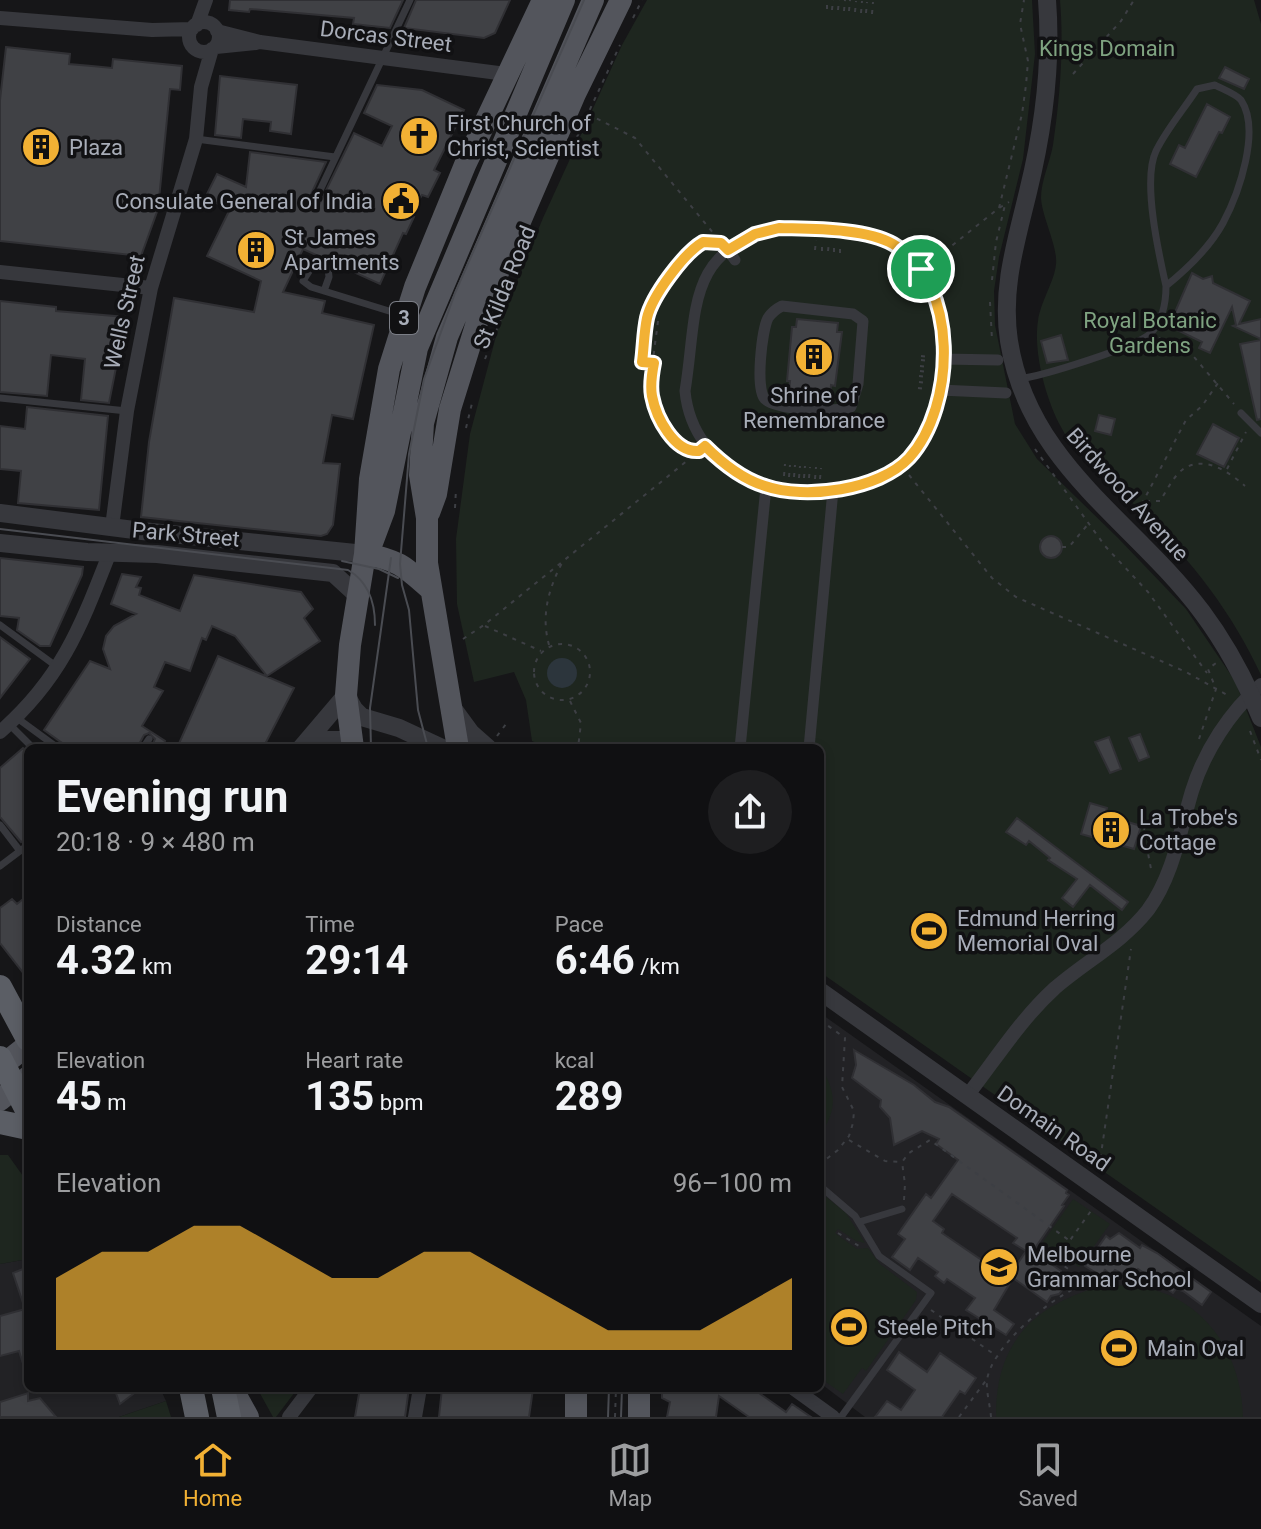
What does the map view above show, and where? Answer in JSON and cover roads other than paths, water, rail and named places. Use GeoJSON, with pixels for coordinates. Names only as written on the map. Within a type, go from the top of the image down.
{"type":"FeatureCollection","features":[{"type":"Feature","properties":{"kind":"highway"},"geometry":{"type":"LineString","coordinates":[[9,1003],[24,1034]]}},
{"type":"Feature","properties":{"kind":"highway"},"geometry":{"type":"LineString","coordinates":[[1,1063],[14,1088]]}},
{"type":"Feature","properties":{"kind":"highway"},"geometry":{"type":"LineString","coordinates":[[0,1122],[24,1127]]}},
{"type":"Feature","properties":{"kind":"highway"},"geometry":{"type":"LineString","coordinates":[[224,1392],[229,1417]]}},
{"type":"Feature","properties":{"kind":"main road","name":"3"},"geometry":{"type":"LineString","coordinates":[[352,744],[346,695],[350,645],[365,554],[370,479],[389,369],[404,316],[465,165],[543,0]]}},
{"type":"Feature","properties":{"kind":"main road"},"geometry":{"type":"LineString","coordinates":[[430,589],[391,559],[365,554],[377,535],[384,511],[417,348],[564,0]]}},
{"type":"Feature","properties":{"kind":"main road","name":"St Kilda Road"},"geometry":{"type":"LineString","coordinates":[[566,90],[593,0]]}},
{"type":"Feature","properties":{"kind":"main road","name":"St Kilda Road"},"geometry":{"type":"LineString","coordinates":[[457,744],[427,563],[427,518],[420,475],[423,423],[447,337],[566,90],[621,0]]}},
{"type":"Feature","properties":{"kind":"main road"},"geometry":{"type":"LineString","coordinates":[[506,74],[530,77],[566,90]]}},
{"type":"Feature","properties":{"kind":"main road"},"geometry":{"type":"LineString","coordinates":[[1,1063],[24,1045]]}},
{"type":"Feature","properties":{"kind":"main road"},"geometry":{"type":"LineString","coordinates":[[234,1392],[248,1417]]}},
{"type":"Feature","properties":{"kind":"main road"},"geometry":{"type":"LineString","coordinates":[[576,1392],[576,1417]]}},
{"type":"Feature","properties":{"kind":"main road"},"geometry":{"type":"LineString","coordinates":[[639,1392],[639,1417]]}},
{"type":"Feature","properties":{"kind":"street","name":"Wells Street"},"geometry":{"type":"LineString","coordinates":[[110,552],[127,411],[151,288],[196,139],[209,0]]}},
{"type":"Feature","properties":{"kind":"street","name":"Birdwood Avenue"},"geometry":{"type":"LineString","coordinates":[[1047,0],[1048,53],[1044,102],[1029,191],[1012,256],[1007,300],[1012,386],[1061,461],[1197,606],[1251,694],[1261,718]]}},
{"type":"Feature","properties":{"kind":"street","name":"Dorcas Street"},"geometry":{"type":"LineString","coordinates":[[0,18],[152,30],[506,74]]}},
{"type":"Feature","properties":{"kind":"street"},"geometry":{"type":"LineString","coordinates":[[779,228],[872,237],[893,244],[921,269],[934,293],[940,314],[943,359],[940,390],[925,433],[881,478],[819,493],[766,487],[730,469],[702,448],[685,391],[697,296],[705,277],[755,234],[779,228]]}},
{"type":"Feature","properties":{"kind":"street"},"geometry":{"type":"LineString","coordinates":[[911,278],[921,269]]}},
{"type":"Feature","properties":{"kind":"street"},"geometry":{"type":"LineString","coordinates":[[0,272],[151,288]]}},
{"type":"Feature","properties":{"kind":"street"},"geometry":{"type":"LineString","coordinates":[[782,306],[796,307],[853,314],[863,321],[858,384],[851,407],[840,411],[788,406],[774,404],[763,397],[759,387],[760,375],[766,322],[772,312],[782,306]]}},
{"type":"Feature","properties":{"kind":"street"},"geometry":{"type":"LineString","coordinates":[[943,359],[998,360]]}},
{"type":"Feature","properties":{"kind":"street"},"geometry":{"type":"LineString","coordinates":[[940,390],[1012,386]]}},
{"type":"Feature","properties":{"kind":"street"},"geometry":{"type":"LineString","coordinates":[[702,448],[714,437]]}},
{"type":"Feature","properties":{"kind":"street"},"geometry":{"type":"LineString","coordinates":[[740,744],[766,487]]}},
{"type":"Feature","properties":{"kind":"street"},"geometry":{"type":"LineString","coordinates":[[809,744],[833,490]]}},
{"type":"Feature","properties":{"kind":"street","name":"Park Street"},"geometry":{"type":"LineString","coordinates":[[0,513],[365,554]]}},
{"type":"Feature","properties":{"kind":"street","name":"Park Street"},"geometry":{"type":"LineString","coordinates":[[0,543],[157,554],[333,573],[358,596]]}},
{"type":"Feature","properties":{"kind":"street"},"geometry":{"type":"LineString","coordinates":[[7,722],[39,694],[58,667],[77,634],[110,552]]}},
{"type":"Feature","properties":{"kind":"street"},"geometry":{"type":"LineString","coordinates":[[967,1096],[1001,1047],[1035,1008],[1058,985],[1094,961],[1134,926],[1160,891],[1193,786],[1223,728],[1251,694]]}},
{"type":"Feature","properties":{"kind":"street"},"geometry":{"type":"LineString","coordinates":[[304,744],[346,695],[362,717],[399,728],[433,744]]}},
{"type":"Feature","properties":{"kind":"street"},"geometry":{"type":"LineString","coordinates":[[448,697],[460,721],[492,743]]}},
{"type":"Feature","properties":{"kind":"street"},"geometry":{"type":"LineString","coordinates":[[321,744],[328,740],[352,744]]}},
{"type":"Feature","properties":{"kind":"street","name":"Domain Road"},"geometry":{"type":"LineString","coordinates":[[824,994],[1261,1304]]}},
{"type":"Feature","properties":{"kind":"street"},"geometry":{"type":"LineString","coordinates":[[289,1417],[308,1392]]}},
{"type":"Feature","properties":{"kind":"street"},"geometry":{"type":"LineString","coordinates":[[415,1417],[419,1392]]}},
{"type":"Feature","properties":{"kind":"street"},"geometry":{"type":"LineString","coordinates":[[799,1392],[834,1417]]}},
{"type":"Feature","properties":{"kind":"lane"},"geometry":{"type":"LineString","coordinates":[[313,205],[410,0]]}},
{"type":"Feature","properties":{"kind":"lane"},"geometry":{"type":"LineString","coordinates":[[1012,386],[1106,354],[1150,334],[1166,307],[1166,286],[1156,245],[1151,180],[1154,153],[1197,89],[1215,85],[1241,100],[1251,125],[1251,152],[1223,223],[1187,269],[1166,286]]}},
{"type":"Feature","properties":{"kind":"lane"},"geometry":{"type":"LineString","coordinates":[[196,139],[335,157]]}},
{"type":"Feature","properties":{"kind":"lane"},"geometry":{"type":"LineString","coordinates":[[324,291],[404,316]]}},
{"type":"Feature","properties":{"kind":"lane"},"geometry":{"type":"LineString","coordinates":[[0,398],[127,411]]}},
{"type":"Feature","properties":{"kind":"lane"},"geometry":{"type":"LineString","coordinates":[[1241,413],[1261,433]]}},
{"type":"Feature","properties":{"kind":"lane"},"geometry":{"type":"LineString","coordinates":[[0,625],[58,667]]}},
{"type":"Feature","properties":{"kind":"lane"},"geometry":{"type":"LineString","coordinates":[[7,722],[29,744]]}},
{"type":"Feature","properties":{"kind":"lane"},"geometry":{"type":"LineString","coordinates":[[7,722],[50,744]]}},
{"type":"Feature","properties":{"kind":"lane"},"geometry":{"type":"LineString","coordinates":[[146,744],[149,739]]}},
{"type":"Feature","properties":{"kind":"lane"},"geometry":{"type":"LineString","coordinates":[[0,825],[20,851]]}},
{"type":"Feature","properties":{"kind":"lane"},"geometry":{"type":"LineString","coordinates":[[0,866],[24,848]]}},
{"type":"Feature","properties":{"kind":"lane"},"geometry":{"type":"LineString","coordinates":[[824,1189],[848,1208],[879,1256],[931,1293],[834,1417]]}},
{"type":"Feature","properties":{"kind":"lane"},"geometry":{"type":"LineString","coordinates":[[859,1222],[902,1209]]}},
{"type":"Feature","properties":{"kind":"tram line"},"geometry":{"type":"LineString","coordinates":[[427,744],[418,710],[409,610],[400,564],[409,454],[424,379],[455,293],[584,0]]}},
{"type":"Feature","properties":{"kind":"tram line"},"geometry":{"type":"LineString","coordinates":[[0,529],[348,570],[361,580],[369,593],[375,625]]}},
{"type":"Feature","properties":{"kind":"tram line"},"geometry":{"type":"LineString","coordinates":[[371,744],[370,708],[391,558]]}},
{"type":"Feature","properties":{"kind":"tram line"},"geometry":{"type":"LineString","coordinates":[[342,561],[379,569],[398,578]]}},
{"type":"Feature","properties":{"kind":"tram line"},"geometry":{"type":"LineString","coordinates":[[608,1417],[609,1392]]}},
{"type":"Feature","properties":{"kind":"tram line"},"geometry":{"type":"LineString","coordinates":[[621,1417],[622,1392]]}},
{"type":"Feature","properties":{"kind":"place","name":"First Church of Christ, Scientist"},"geometry":{"type":"Point","coordinates":[419,136]}},
{"type":"Feature","properties":{"kind":"place","name":"Plaza"},"geometry":{"type":"Point","coordinates":[41,147]}},
{"type":"Feature","properties":{"kind":"place","name":"Consulate General of India"},"geometry":{"type":"Point","coordinates":[401,201]}},
{"type":"Feature","properties":{"kind":"place","name":"St James Apartments"},"geometry":{"type":"Point","coordinates":[256,250]}},
{"type":"Feature","properties":{"kind":"place","name":"Shrine of Remembrance"},"geometry":{"type":"Point","coordinates":[814,357]}},
{"type":"Feature","properties":{"kind":"place","name":"La Trobe's Cottage"},"geometry":{"type":"Point","coordinates":[1111,830]}},
{"type":"Feature","properties":{"kind":"place","name":"Edmund Herring Memorial Oval"},"geometry":{"type":"Point","coordinates":[929,931]}},
{"type":"Feature","properties":{"kind":"place","name":"Melbourne Grammar School"},"geometry":{"type":"Point","coordinates":[999,1267]}},
{"type":"Feature","properties":{"kind":"place","name":"Steele Pitch"},"geometry":{"type":"Point","coordinates":[849,1327]}},
{"type":"Feature","properties":{"kind":"place","name":"Main Oval"},"geometry":{"type":"Point","coordinates":[1119,1348]}},
{"type":"Feature","properties":{"kind":"park label","name":"Kings Domain"},"geometry":{"type":"Point","coordinates":[1107,48]}},
{"type":"Feature","properties":{"kind":"park label","name":"Royal Botanic Gardens"},"geometry":{"type":"Point","coordinates":[1150,332]}}]}
